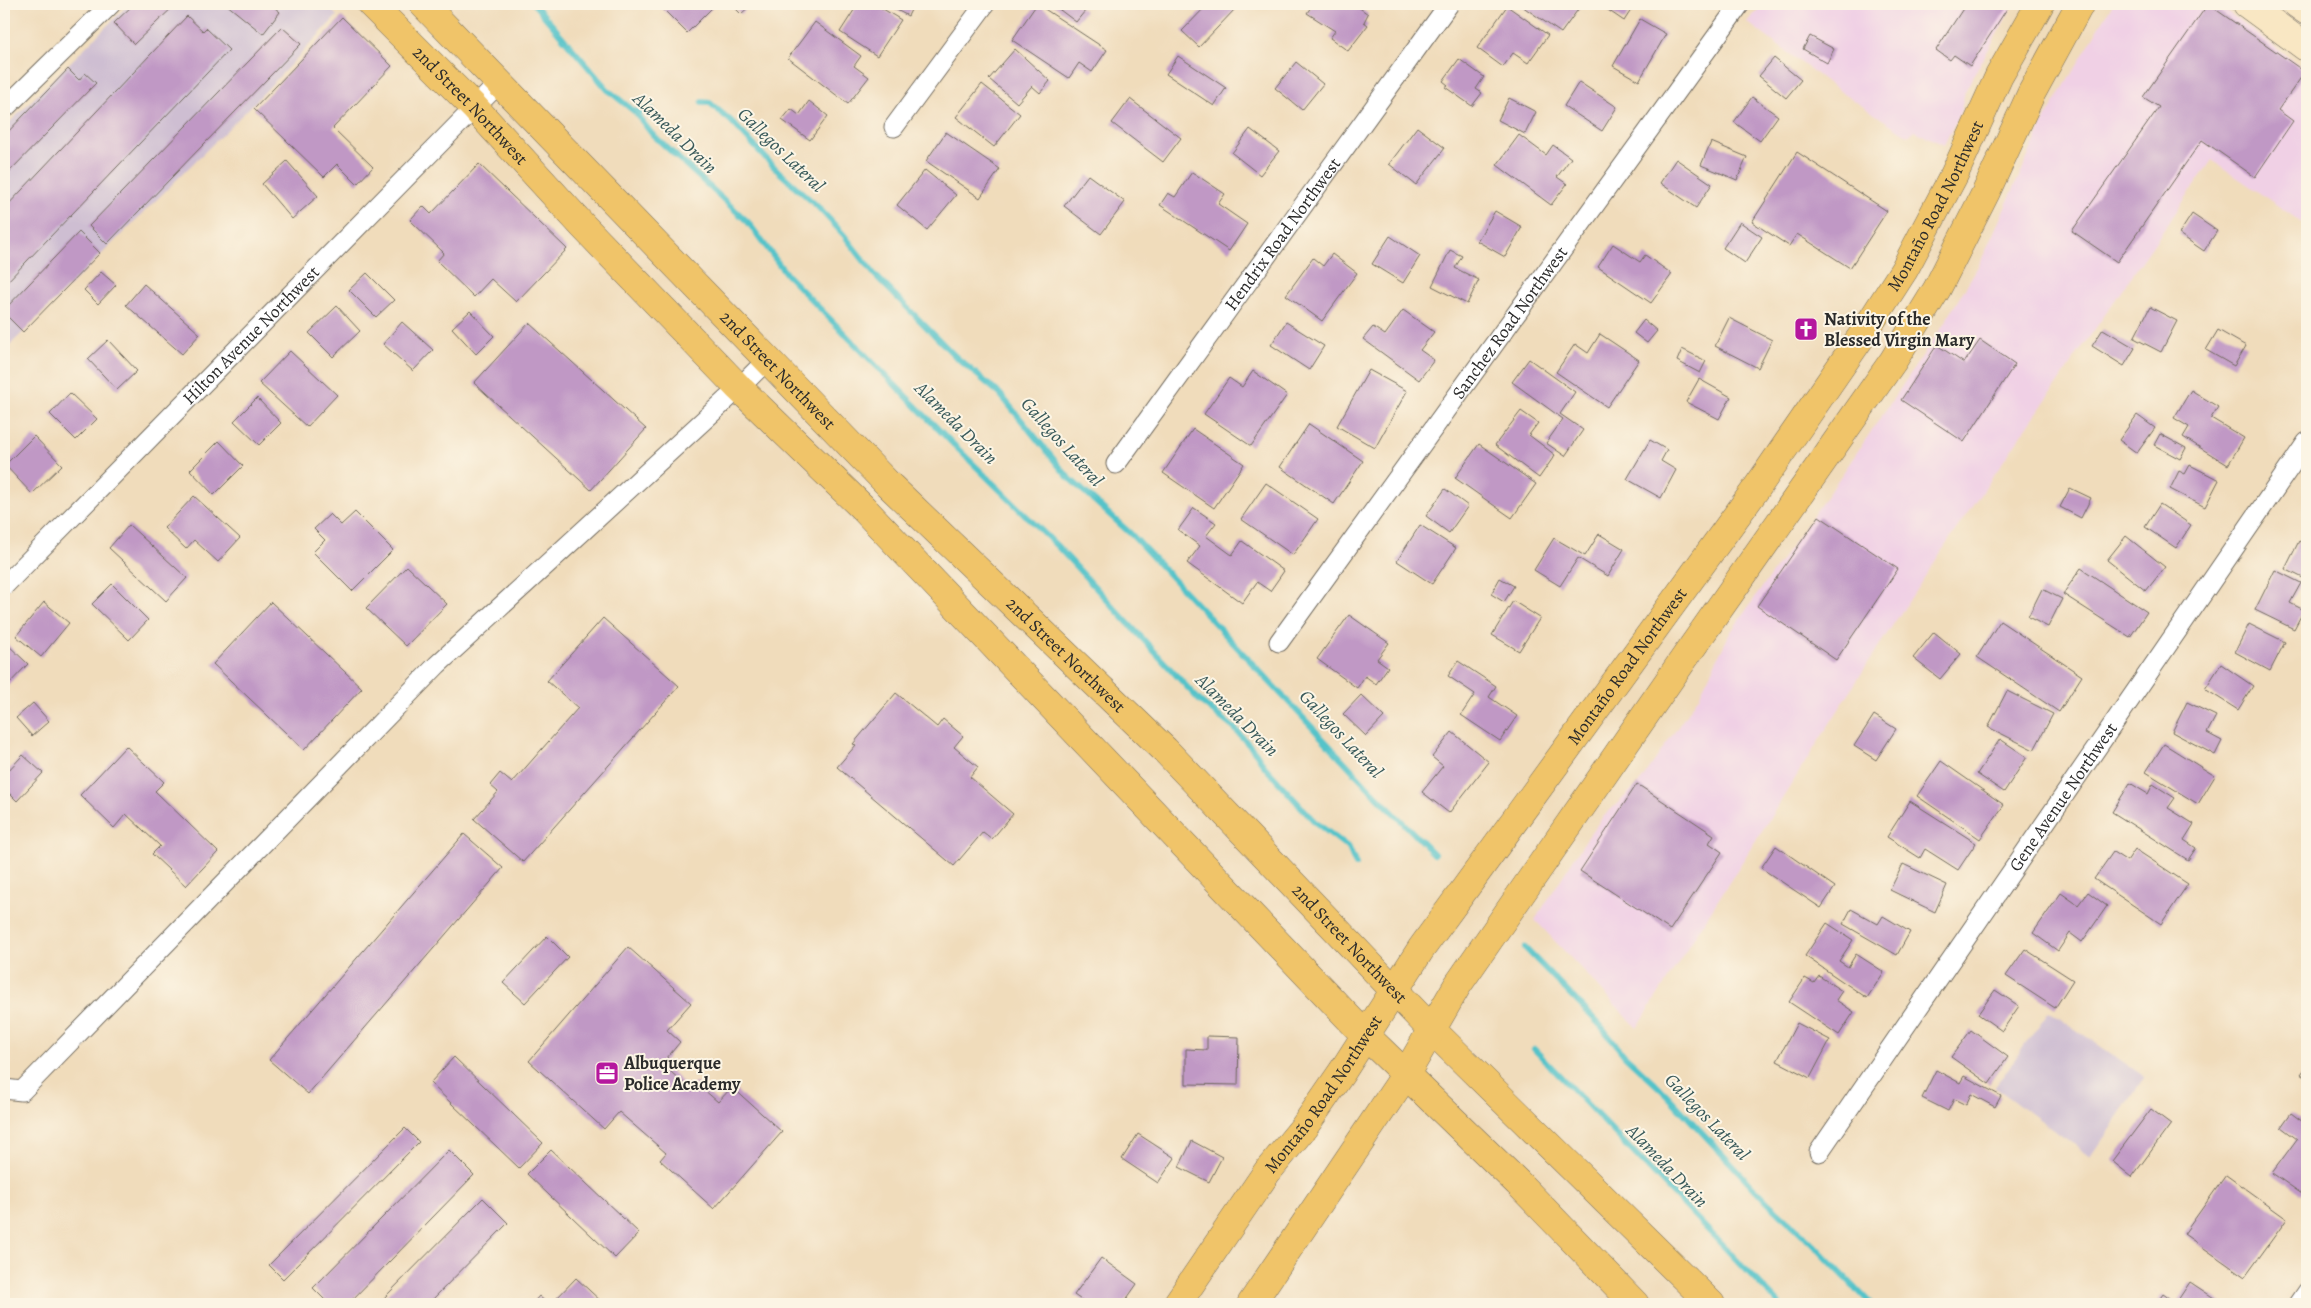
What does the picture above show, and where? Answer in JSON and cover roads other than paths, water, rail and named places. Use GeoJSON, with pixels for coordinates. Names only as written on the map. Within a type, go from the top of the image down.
{"type":"FeatureCollection","features":[{"type":"Feature","properties":{"kind":"main road","name":"2nd Street Northwest"},"geometry":{"type":"LineString","coordinates":[[371,4],[474,107],[583,226],[738,388],[863,508],[1366,1036],[1518,1183],[1635,1304]]}},
{"type":"Feature","properties":{"kind":"main road","name":"2nd Street Northwest"},"geometry":{"type":"LineString","coordinates":[[423,4],[888,484],[973,568],[1165,750],[1432,1030],[1711,1304]]}},
{"type":"Feature","properties":{"kind":"main road","name":"Montaño Road Northwest"},"geometry":{"type":"LineString","coordinates":[[1178,1304],[1267,1172],[1304,1127],[1366,1036],[1421,948],[1756,489],[1862,337],[1904,270],[1954,175],[1999,76],[2040,4]]}},
{"type":"Feature","properties":{"kind":"main road","name":"Montaño Road Northwest"},"geometry":{"type":"LineString","coordinates":[[1251,1304],[1406,1074],[1458,986],[1652,705],[1893,362],[1937,289],[1986,192],[2031,94],[2080,4]]}},
{"type":"Feature","properties":{"kind":"main road"},"geometry":{"type":"LineString","coordinates":[[2247,4],[2307,48]]}},
{"type":"Feature","properties":{"kind":"main road"},"geometry":{"type":"LineString","coordinates":[[2297,4],[2307,11]]}},
{"type":"Feature","properties":{"kind":"street"},"geometry":{"type":"LineString","coordinates":[[4,109],[111,4]]}},
{"type":"Feature","properties":{"kind":"street"},"geometry":{"type":"LineString","coordinates":[[894,127],[985,4]]}},
{"type":"Feature","properties":{"kind":"street","name":"Hendrix Road Northwest"},"geometry":{"type":"LineString","coordinates":[[1116,464],[1449,4]]}},
{"type":"Feature","properties":{"kind":"street","name":"Sanchez Road Northwest"},"geometry":{"type":"LineString","coordinates":[[1279,642],[1740,4]]}},
{"type":"Feature","properties":{"kind":"street","name":"Hilton Avenue Northwest"},"geometry":{"type":"LineString","coordinates":[[4,586],[499,83]]}},
{"type":"Feature","properties":{"kind":"street"},"geometry":{"type":"LineString","coordinates":[[4,1089],[22,1091],[437,665],[767,360]]}},
{"type":"Feature","properties":{"kind":"street","name":"Gene Avenue Northwest"},"geometry":{"type":"LineString","coordinates":[[1820,1152],[2307,442]]}},
{"type":"Feature","properties":{"kind":"street"},"geometry":{"type":"LineString","coordinates":[[2298,1304],[2307,1291]]}},
{"type":"Feature","properties":{"kind":"waterway","name":"Alameda Drain"},"geometry":{"type":"LineString","coordinates":[[534,4],[608,90],[635,112],[652,134],[748,222],[787,275],[951,442],[1058,547],[1200,701],[1235,729],[1256,753],[1265,767],[1315,822],[1349,848],[1356,865]]}},
{"type":"Feature","properties":{"kind":"waterway","name":"Gallegos Lateral"},"geometry":{"type":"LineString","coordinates":[[702,102],[710,103],[731,121],[778,171],[816,205],[844,235],[875,275],[956,357],[1000,394],[1068,477],[1131,534],[1369,788],[1434,854]]}},
{"type":"Feature","properties":{"kind":"waterway","name":"Gallegos Lateral"},"geometry":{"type":"LineString","coordinates":[[635,112],[652,109]]}},
{"type":"Feature","properties":{"kind":"waterway","name":"Gallegos Lateral"},"geometry":{"type":"LineString","coordinates":[[1525,948],[1601,1026],[1624,1055],[1665,1093],[1768,1203],[1811,1242],[1871,1304]]}},
{"type":"Feature","properties":{"kind":"waterway","name":"Alameda Drain"},"geometry":{"type":"LineString","coordinates":[[1534,1049],[1779,1304]]}},
{"type":"Feature","properties":{"kind":"place","name":"Nativity of the Blessed Virgin Mary"},"geometry":{"type":"Point","coordinates":[1806,329]}},
{"type":"Feature","properties":{"kind":"place","name":"Albuquerque Police Academy"},"geometry":{"type":"Point","coordinates":[607,1073]}}]}
